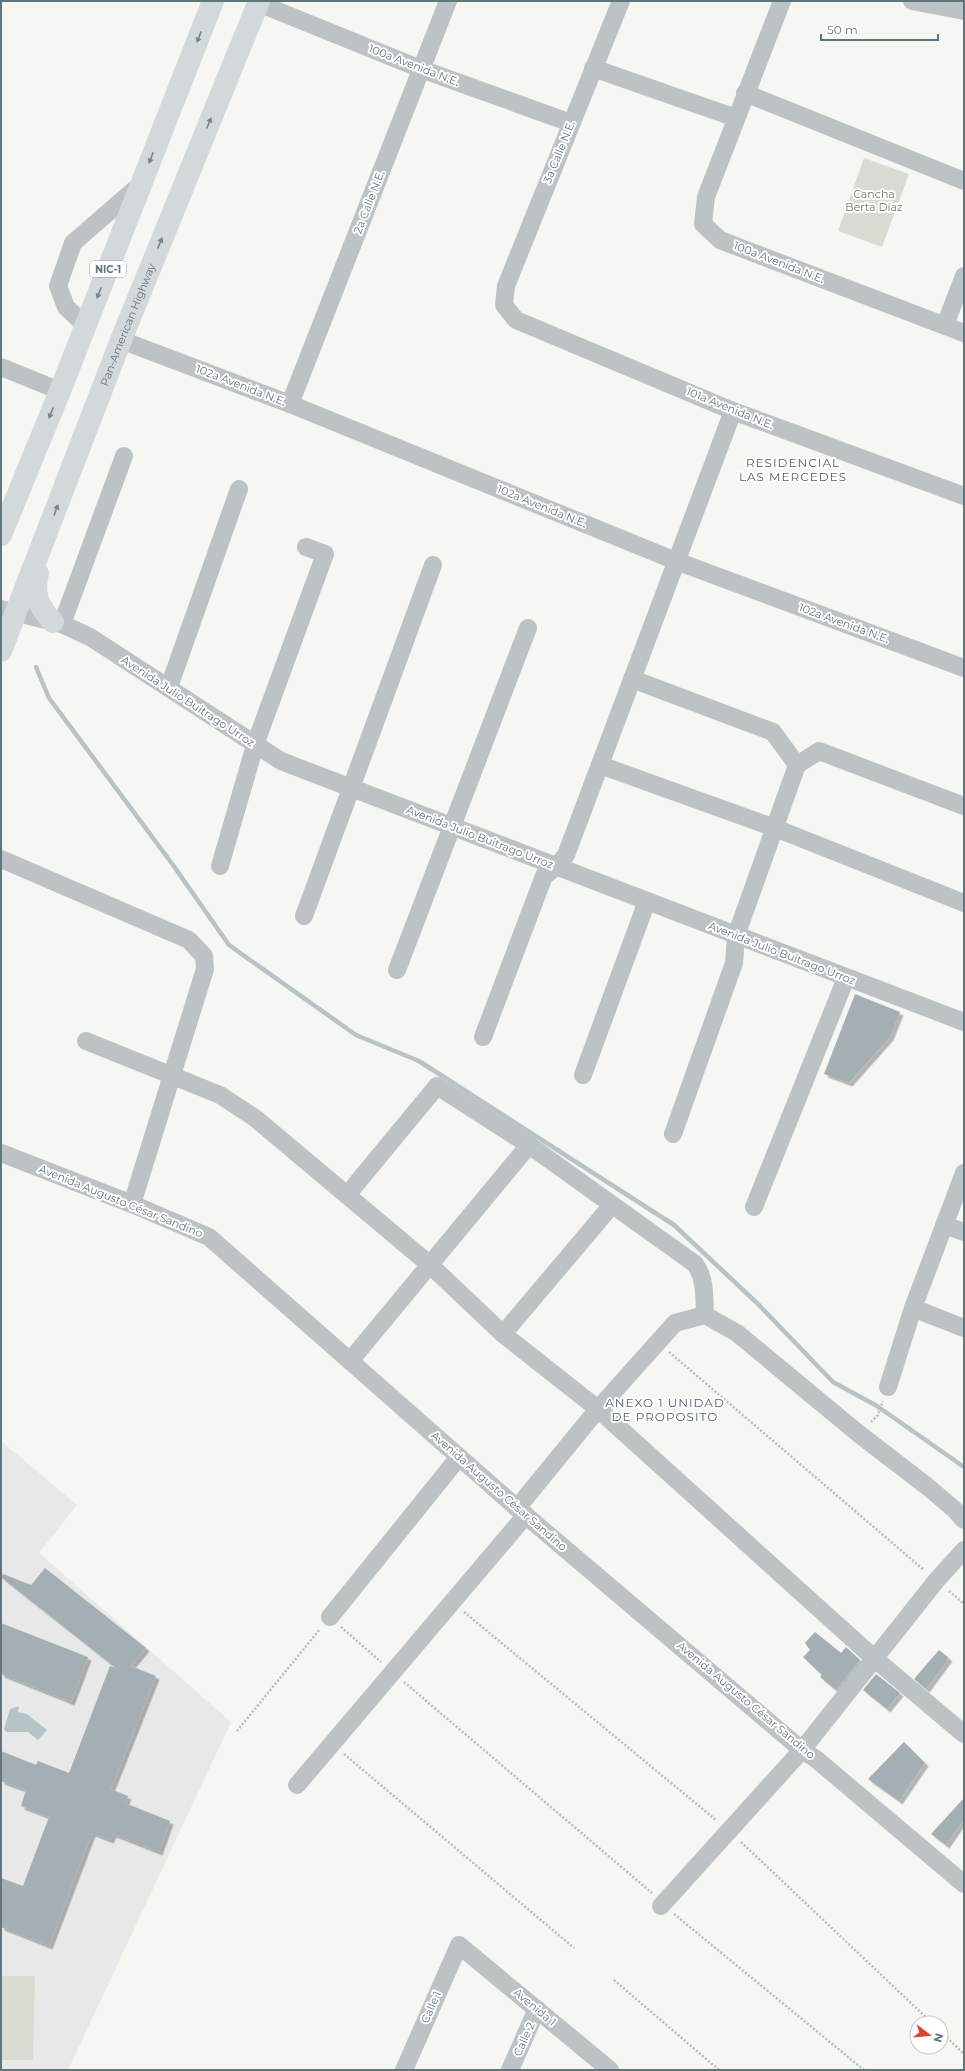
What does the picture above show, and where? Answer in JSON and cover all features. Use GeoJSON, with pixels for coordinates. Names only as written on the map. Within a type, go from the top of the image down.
{"type":"FeatureCollection","features":[{"type":"Feature","properties":{"kind":"highway","name":"NIC-1"},"geometry":{"type":"LineString","coordinates":[[1,535],[86,326],[213,1]]}},
{"type":"Feature","properties":{"kind":"highway","name":"Pan-American Highway"},"geometry":{"type":"LineString","coordinates":[[1,651],[9,610],[46,537],[121,340],[259,2]]}},
{"type":"Feature","properties":{"kind":"highway"},"geometry":{"type":"LineString","coordinates":[[46,537],[35,591],[39,605],[58,623]]}},
{"type":"Feature","properties":{"kind":"street","name":"2a Calle N.E."},"geometry":{"type":"LineString","coordinates":[[290,404],[448,1]]}},
{"type":"Feature","properties":{"kind":"street","name":"3a Calle N.E."},"geometry":{"type":"LineString","coordinates":[[504,305],[506,286],[621,1]]}},
{"type":"Feature","properties":{"kind":"street"},"geometry":{"type":"LineString","coordinates":[[593,68],[736,118],[782,1]]}},
{"type":"Feature","properties":{"kind":"street"},"geometry":{"type":"LineString","coordinates":[[912,1],[964,11]]}},
{"type":"Feature","properties":{"kind":"street","name":"100a Avenida N.E."},"geometry":{"type":"LineString","coordinates":[[259,2],[421,68],[571,123]]}},
{"type":"Feature","properties":{"kind":"street"},"geometry":{"type":"LineString","coordinates":[[745,93],[964,181]]}},
{"type":"Feature","properties":{"kind":"street","name":"100a Avenida N.E."},"geometry":{"type":"LineString","coordinates":[[736,118],[706,197],[703,224],[720,240],[964,333]]}},
{"type":"Feature","properties":{"kind":"street"},"geometry":{"type":"LineString","coordinates":[[86,326],[66,307],[58,286],[73,243],[142,182]]}},
{"type":"Feature","properties":{"kind":"street"},"geometry":{"type":"LineString","coordinates":[[945,326],[964,276]]}},
{"type":"Feature","properties":{"kind":"street","name":"101a Avenida N.E."},"geometry":{"type":"LineString","coordinates":[[504,305],[516,320],[733,411],[964,496]]}},
{"type":"Feature","properties":{"kind":"street","name":"102a Avenida N.E."},"geometry":{"type":"LineString","coordinates":[[121,340],[290,404],[676,561],[964,668]]}},
{"type":"Feature","properties":{"kind":"street"},"geometry":{"type":"LineString","coordinates":[[1,367],[60,391]]}},
{"type":"Feature","properties":{"kind":"street"},"geometry":{"type":"LineString","coordinates":[[483,1037],[544,876],[557,866],[566,855],[733,411]]}},
{"type":"Feature","properties":{"kind":"street"},"geometry":{"type":"LineString","coordinates":[[58,623],[124,456]]}},
{"type":"Feature","properties":{"kind":"street"},"geometry":{"type":"LineString","coordinates":[[169,687],[239,489]]}},
{"type":"Feature","properties":{"kind":"street"},"geometry":{"type":"LineString","coordinates":[[220,866],[255,745],[325,554],[306,547]]}},
{"type":"Feature","properties":{"kind":"street"},"geometry":{"type":"LineString","coordinates":[[304,916],[433,565]]}},
{"type":"Feature","properties":{"kind":"street","name":"Avenida Julio Buitrago Urroz"},"geometry":{"type":"LineString","coordinates":[[9,610],[58,623],[90,637],[281,761],[964,1022]]}},
{"type":"Feature","properties":{"kind":"street"},"geometry":{"type":"LineString","coordinates":[[397,970],[528,628]]}},
{"type":"Feature","properties":{"kind":"street"},"geometry":{"type":"LineString","coordinates":[[632,679],[773,732],[797,765]]}},
{"type":"Feature","properties":{"kind":"street"},"geometry":{"type":"LineString","coordinates":[[673,1134],[734,962],[736,936],[797,765],[819,751],[964,806]]}},
{"type":"Feature","properties":{"kind":"street"},"geometry":{"type":"LineString","coordinates":[[600,765],[775,828],[964,903]]}},
{"type":"Feature","properties":{"kind":"street"},"geometry":{"type":"LineString","coordinates":[[1,858],[189,940],[204,956],[205,969],[132,1204]]}},
{"type":"Feature","properties":{"kind":"street"},"geometry":{"type":"LineString","coordinates":[[584,1075],[647,901]]}},
{"type":"Feature","properties":{"kind":"street"},"geometry":{"type":"LineString","coordinates":[[754,1207],[846,978]]}},
{"type":"Feature","properties":{"kind":"street"},"geometry":{"type":"LineString","coordinates":[[86,1041],[220,1095],[255,1118],[429,1264],[504,1334],[598,1409],[875,1659],[964,1734]]}},
{"type":"Feature","properties":{"kind":"street"},"geometry":{"type":"LineString","coordinates":[[347,1195],[437,1086],[529,1145],[695,1264],[700,1272],[704,1287],[705,1315]]}},
{"type":"Feature","properties":{"kind":"street"},"geometry":{"type":"LineString","coordinates":[[350,1361],[529,1145]]}},
{"type":"Feature","properties":{"kind":"street","name":"Avenida Augusto César Sandino"},"geometry":{"type":"LineString","coordinates":[[1,1153],[132,1204],[209,1237],[522,1511],[802,1750],[816,1759],[964,1884]]}},
{"type":"Feature","properties":{"kind":"street"},"geometry":{"type":"LineString","coordinates":[[885,1393],[913,1308],[964,1173]]}},
{"type":"Feature","properties":{"kind":"street"},"geometry":{"type":"LineString","coordinates":[[504,1334],[612,1205]]}},
{"type":"Feature","properties":{"kind":"street"},"geometry":{"type":"LineString","coordinates":[[944,1225],[964,1232]]}},
{"type":"Feature","properties":{"kind":"street"},"geometry":{"type":"LineString","coordinates":[[913,1308],[964,1328]]}},
{"type":"Feature","properties":{"kind":"street"},"geometry":{"type":"LineString","coordinates":[[297,1785],[453,1602],[598,1409],[657,1341],[675,1323],[705,1315],[737,1333],[950,1505],[964,1520]]}},
{"type":"Feature","properties":{"kind":"street"},"geometry":{"type":"LineString","coordinates":[[330,1617],[459,1457]]}},
{"type":"Feature","properties":{"kind":"street"},"geometry":{"type":"LineString","coordinates":[[662,1905],[802,1750],[936,1581],[964,1550]]}},
{"type":"Feature","properties":{"kind":"street","name":"Avenida 1"},"geometry":{"type":"LineString","coordinates":[[459,1945],[610,2070]]}},
{"type":"Feature","properties":{"kind":"street","name":"Calle 1"},"geometry":{"type":"LineString","coordinates":[[404,2070],[459,1945]]}},
{"type":"Feature","properties":{"kind":"street","name":"Calle 2"},"geometry":{"type":"LineString","coordinates":[[510,2070],[538,2009]]}},
{"type":"Feature","properties":{"kind":"path"},"geometry":{"type":"LineString","coordinates":[[657,1341],[964,1604]]}},
{"type":"Feature","properties":{"kind":"path"},"geometry":{"type":"LineString","coordinates":[[878,1415],[885,1393]]}},
{"type":"Feature","properties":{"kind":"path"},"geometry":{"type":"LineString","coordinates":[[453,1602],[729,1831],[924,2015]]}},
{"type":"Feature","properties":{"kind":"path"},"geometry":{"type":"LineString","coordinates":[[237,1731],[330,1617],[662,1905],[864,2070]]}},
{"type":"Feature","properties":{"kind":"path"},"geometry":{"type":"LineString","coordinates":[[332,1743],[574,1948]]}},
{"type":"Feature","properties":{"kind":"path"},"geometry":{"type":"LineString","coordinates":[[614,1980],[719,2070]]}},
{"type":"Feature","properties":{"kind":"path"},"geometry":{"type":"LineString","coordinates":[[949,2040],[964,2054]]}},
{"type":"Feature","properties":{"kind":"shaded area"},"geometry":{"type":"Polygon","coordinates":[[[1,1441],[77,1505],[39,1553],[231,1722],[68,2070],[1,2070],[1,1441]]]}},
{"type":"Feature","properties":{"kind":"shaded area"},"geometry":{"type":"Polygon","coordinates":[[[19,1706],[18,1712],[27,1714],[47,1730],[38,1740],[28,1732],[6,1732],[4,1729],[10,1709],[19,1706]]]}},
{"type":"Feature","properties":{"kind":"green space","name":"Cancha Berta Díaz"},"geometry":{"type":"Polygon","coordinates":[[[864,158],[909,174],[882,247],[838,231],[864,158]]]}},
{"type":"Feature","properties":{"kind":"green space"},"geometry":{"type":"Polygon","coordinates":[[[1,1976],[35,1976],[33,2060],[1,2060],[1,1976]]]}},
{"type":"Feature","properties":{"kind":"building"},"geometry":{"type":"Polygon","coordinates":[[[855,994],[900,1012],[890,1037],[849,1083],[824,1074],[855,994]]]}},
{"type":"Feature","properties":{"kind":"building"},"geometry":{"type":"Polygon","coordinates":[[[45,1568],[146,1648],[131,1666],[156,1676],[111,1789],[128,1796],[125,1803],[170,1821],[159,1852],[113,1834],[110,1840],[92,1833],[49,1946],[1,1927],[1,1878],[23,1886],[49,1817],[21,1806],[26,1790],[1,1781],[1,1751],[36,1765],[38,1761],[69,1773],[110,1666],[116,1668],[1,1577],[3,1574],[31,1585],[45,1568]]]}},
{"type":"Feature","properties":{"kind":"building"},"geometry":{"type":"Polygon","coordinates":[[[1,1623],[88,1657],[71,1702],[1,1674],[1,1623]]]}},
{"type":"Feature","properties":{"kind":"building"},"geometry":{"type":"Polygon","coordinates":[[[815,1632],[841,1653],[846,1647],[860,1660],[836,1690],[820,1677],[822,1675],[803,1657],[810,1650],[805,1643],[815,1632]]]}},
{"type":"Feature","properties":{"kind":"building"},"geometry":{"type":"Polygon","coordinates":[[[939,1650],[949,1658],[926,1689],[914,1679],[939,1650]]]}},
{"type":"Feature","properties":{"kind":"building"},"geometry":{"type":"Polygon","coordinates":[[[876,1674],[900,1693],[887,1709],[863,1690],[876,1674]]]}},
{"type":"Feature","properties":{"kind":"building"},"geometry":{"type":"Polygon","coordinates":[[[904,1742],[925,1763],[899,1801],[868,1779],[904,1742]]]}},
{"type":"Feature","properties":{"kind":"building"},"geometry":{"type":"Polygon","coordinates":[[[964,1798],[964,1819],[946,1845],[931,1834],[964,1798]]]}},
{"type":"Feature","properties":{"kind":"waterway"},"geometry":{"type":"LineString","coordinates":[[36,667],[49,698],[173,865],[229,945],[356,1035],[419,1061],[674,1225],[758,1304],[833,1382],[877,1406],[964,1467]]}},
{"type":"Feature","properties":{"kind":"district","name":"RESIDENCIAL LAS MERCEDES"},"geometry":{"type":"Point","coordinates":[793,469]}},
{"type":"Feature","properties":{"kind":"district","name":"ANEXO 1 UNIDAD DE PROPOSITO"},"geometry":{"type":"Point","coordinates":[665,1409]}}]}
